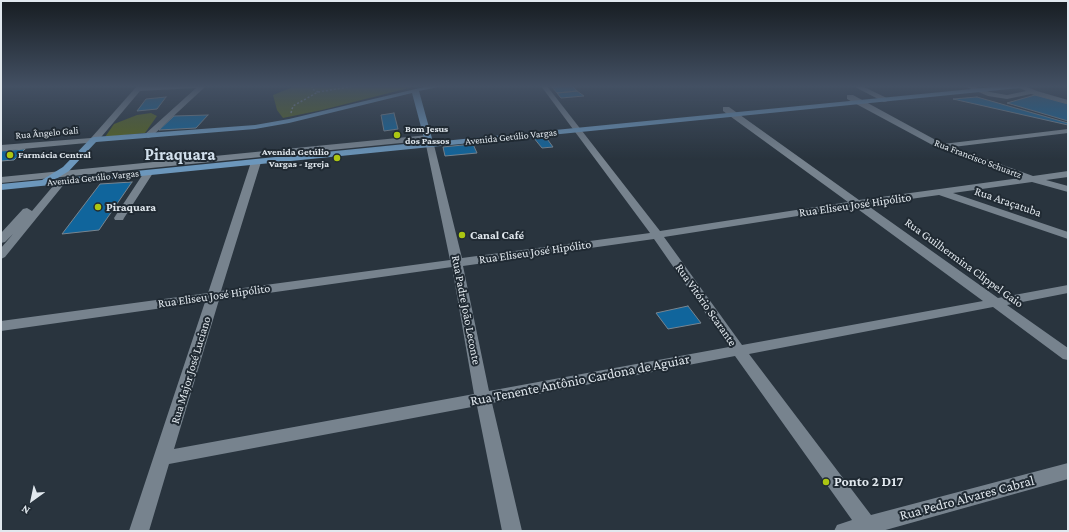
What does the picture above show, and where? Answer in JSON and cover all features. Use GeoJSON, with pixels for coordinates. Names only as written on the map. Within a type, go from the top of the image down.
{"type":"FeatureCollection","features":[{"type":"Feature","properties":{"kind":"main road"},"geometry":{"type":"LineString","coordinates":[[60,177],[94,140],[255,127],[289,121],[330,111]]}},
{"type":"Feature","properties":{"kind":"main road","name":"Rua Padre João Leconte"},"geometry":{"type":"LineString","coordinates":[[421,111],[428,139]]}},
{"type":"Feature","properties":{"kind":"main road","name":"Avenida Getúlio Vargas"},"geometry":{"type":"LineString","coordinates":[[730,112],[739,111]]}},
{"type":"Feature","properties":{"kind":"main road","name":"Avenida Getúlio Vargas"},"geometry":{"type":"LineString","coordinates":[[1,187],[31,184],[60,177],[75,180],[256,162],[428,139],[745,111]]}},
{"type":"Feature","properties":{"kind":"street"},"geometry":{"type":"LineString","coordinates":[[94,140],[118,111]]}},
{"type":"Feature","properties":{"kind":"street"},"geometry":{"type":"LineString","coordinates":[[148,135],[173,111]]}},
{"type":"Feature","properties":{"kind":"street","name":"Rua Vitório Scarante"},"geometry":{"type":"LineString","coordinates":[[562,111],[657,235],[738,350],[869,528]]}},
{"type":"Feature","properties":{"kind":"street","name":"Rua Francisco Schuartz"},"geometry":{"type":"LineString","coordinates":[[875,111],[941,146],[1032,179],[1068,189]]}},
{"type":"Feature","properties":{"kind":"street","name":"Rua Guilhermina Clippel Gaio"},"geometry":{"type":"LineString","coordinates":[[730,112],[1068,355]]}},
{"type":"Feature","properties":{"kind":"street"},"geometry":{"type":"LineString","coordinates":[[941,146],[1068,130]]}},
{"type":"Feature","properties":{"kind":"street","name":"Avenida Getúlio Vargas"},"geometry":{"type":"LineString","coordinates":[[1,180],[60,177],[428,139]]}},
{"type":"Feature","properties":{"kind":"street","name":"Rua Padre João Leconte"},"geometry":{"type":"LineString","coordinates":[[428,139],[457,263],[483,398],[512,531]]}},
{"type":"Feature","properties":{"kind":"street","name":"Rua Ângelo Gali"},"geometry":{"type":"LineString","coordinates":[[1,148],[94,140]]}},
{"type":"Feature","properties":{"kind":"street","name":"Rua Major José Luciano"},"geometry":{"type":"LineString","coordinates":[[139,531],[164,458],[256,162]]}},
{"type":"Feature","properties":{"kind":"street"},"geometry":{"type":"LineString","coordinates":[[119,218],[148,172]]}},
{"type":"Feature","properties":{"kind":"street","name":"Rua Eliseu José Hipólito"},"geometry":{"type":"LineString","coordinates":[[1,326],[214,295],[657,235],[1068,174]]}},
{"type":"Feature","properties":{"kind":"street","name":"Avenida Getúlio Vargas"},"geometry":{"type":"LineString","coordinates":[[1,176],[60,177]]}},
{"type":"Feature","properties":{"kind":"street"},"geometry":{"type":"LineString","coordinates":[[1,240],[60,177]]}},
{"type":"Feature","properties":{"kind":"street"},"geometry":{"type":"LineString","coordinates":[[1,255],[60,177]]}},
{"type":"Feature","properties":{"kind":"street","name":"Rua Araçatuba"},"geometry":{"type":"LineString","coordinates":[[940,192],[1068,236]]}},
{"type":"Feature","properties":{"kind":"street","name":"Rua Tenente Antônio Cardona de Aguiar"},"geometry":{"type":"LineString","coordinates":[[164,458],[1068,289]]}},
{"type":"Feature","properties":{"kind":"street","name":"Rua Pedro Alvares Cabral"},"geometry":{"type":"LineString","coordinates":[[844,531],[869,528],[1068,471]]}},
{"type":"Feature","properties":{"kind":"path"},"geometry":{"type":"LineString","coordinates":[[289,121],[292,111]]}},
{"type":"Feature","properties":{"kind":"green space"},"geometry":{"type":"Polygon","coordinates":[[[278,111],[318,111],[283,118],[278,111]]]}},
{"type":"Feature","properties":{"kind":"green space"},"geometry":{"type":"Polygon","coordinates":[[[151,113],[157,116],[145,133],[105,137],[114,124],[137,115],[151,113]]]}},
{"type":"Feature","properties":{"kind":"building"},"geometry":{"type":"Polygon","coordinates":[[[1005,111],[1025,111],[1068,123],[1068,125],[1005,111]]]}},
{"type":"Feature","properties":{"kind":"building"},"geometry":{"type":"Polygon","coordinates":[[[1034,111],[1068,111],[1068,121],[1034,111]]]}},
{"type":"Feature","properties":{"kind":"building"},"geometry":{"type":"Polygon","coordinates":[[[394,113],[398,129],[384,131],[381,115],[394,113]]]}},
{"type":"Feature","properties":{"kind":"building"},"geometry":{"type":"Polygon","coordinates":[[[208,115],[196,128],[159,130],[174,116],[208,115]]]}},
{"type":"Feature","properties":{"kind":"building"},"geometry":{"type":"Polygon","coordinates":[[[545,136],[553,147],[542,148],[533,137],[545,136]]]}},
{"type":"Feature","properties":{"kind":"building"},"geometry":{"type":"Polygon","coordinates":[[[473,144],[477,153],[445,156],[443,147],[473,144]]]}},
{"type":"Feature","properties":{"kind":"building","name":"Farmácia Central"},"geometry":{"type":"Polygon","coordinates":[[[25,149],[14,160],[1,161],[1,151],[25,149]]]}},
{"type":"Feature","properties":{"kind":"building","name":"Piraquara"},"geometry":{"type":"Polygon","coordinates":[[[132,182],[99,230],[62,234],[100,184],[132,182]]]}},
{"type":"Feature","properties":{"kind":"building"},"geometry":{"type":"Polygon","coordinates":[[[688,306],[701,323],[668,329],[656,313],[688,306]]]}},
{"type":"Feature","properties":{"kind":"place","name":"Bom Jesus dos Passos"},"geometry":{"type":"Point","coordinates":[397,135]}},
{"type":"Feature","properties":{"kind":"place","name":"Farmácia Central"},"geometry":{"type":"Point","coordinates":[10,155]}},
{"type":"Feature","properties":{"kind":"place","name":"Avenida Getúlio Vargas - Igreja"},"geometry":{"type":"Point","coordinates":[337,158]}},
{"type":"Feature","properties":{"kind":"place","name":"Piraquara"},"geometry":{"type":"Point","coordinates":[98,207]}},
{"type":"Feature","properties":{"kind":"place","name":"Canal Café"},"geometry":{"type":"Point","coordinates":[462,235]}},
{"type":"Feature","properties":{"kind":"place","name":"Ponto 2 D17"},"geometry":{"type":"Point","coordinates":[826,482]}},
{"type":"Feature","properties":{"kind":"district","name":"Piraquara"},"geometry":{"type":"Point","coordinates":[180,155]}}]}
